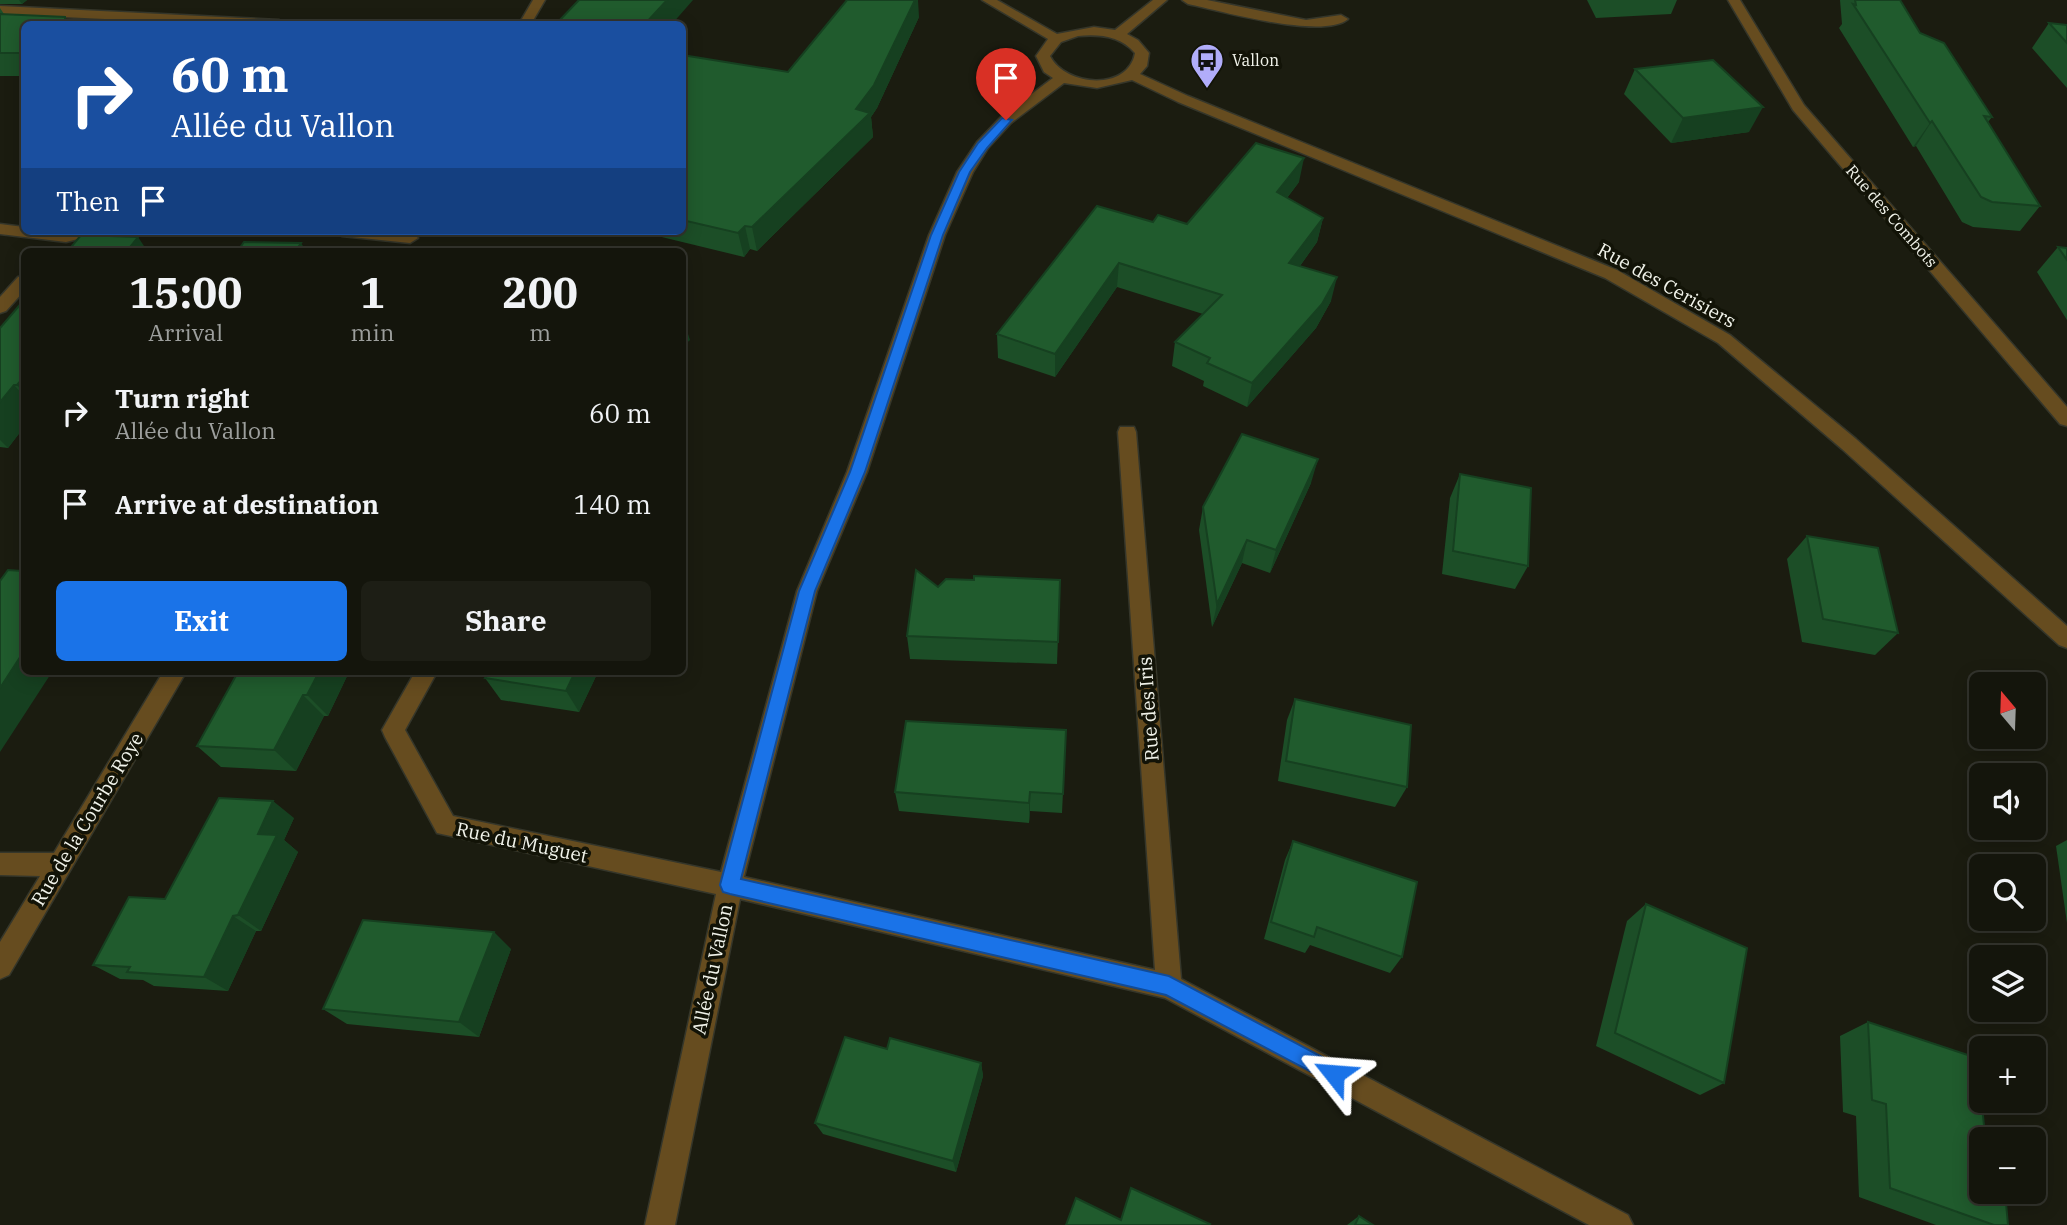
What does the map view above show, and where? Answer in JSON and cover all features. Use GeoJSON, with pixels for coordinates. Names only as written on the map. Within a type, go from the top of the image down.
{"type":"FeatureCollection","features":[{"type":"Feature","properties":{"kind":"street"},"geometry":{"type":"LineString","coordinates":[[527,21],[538,0]]}},
{"type":"Feature","properties":{"kind":"street"},"geometry":{"type":"LineString","coordinates":[[988,0],[1057,39]]}},
{"type":"Feature","properties":{"kind":"street"},"geometry":{"type":"LineString","coordinates":[[1118,35],[1161,0]]}},
{"type":"Feature","properties":{"kind":"street"},"geometry":{"type":"LineString","coordinates":[[1188,0],[1307,24],[1341,19]]}},
{"type":"Feature","properties":{"kind":"street","name":"Rue des Combots"},"geometry":{"type":"LineString","coordinates":[[1734,0],[1798,107],[2067,419]]}},
{"type":"Feature","properties":{"kind":"street"},"geometry":{"type":"LineString","coordinates":[[0,10],[219,21]]}},
{"type":"Feature","properties":{"kind":"street"},"geometry":{"type":"LineString","coordinates":[[1085,32],[1118,35],[1133,43],[1142,53],[1141,65],[1132,75],[1104,83],[1082,83],[1062,78],[1049,70],[1043,61],[1047,47],[1057,39],[1085,32]]}},
{"type":"Feature","properties":{"kind":"street","name":"Rue des Cerisiers"},"geometry":{"type":"LineString","coordinates":[[1132,75],[1183,99],[1611,274],[1724,339],[1849,444],[2067,639]]}},
{"type":"Feature","properties":{"kind":"street","name":"Allée du Vallon"},"geometry":{"type":"LineString","coordinates":[[660,1225],[730,885],[807,591],[858,472],[937,235],[965,172],[982,145],[1006,120],[1062,78]]}},
{"type":"Feature","properties":{"kind":"street"},"geometry":{"type":"LineString","coordinates":[[0,229],[21,232]]}},
{"type":"Feature","properties":{"kind":"street"},"geometry":{"type":"LineString","coordinates":[[50,235],[75,235]]}},
{"type":"Feature","properties":{"kind":"street"},"geometry":{"type":"LineString","coordinates":[[372,235],[409,240]]}},
{"type":"Feature","properties":{"kind":"street"},"geometry":{"type":"LineString","coordinates":[[55,248],[66,237]]}},
{"type":"Feature","properties":{"kind":"street"},"geometry":{"type":"LineString","coordinates":[[0,307],[21,284]]}},
{"type":"Feature","properties":{"kind":"street","name":"Rue des Iris"},"geometry":{"type":"LineString","coordinates":[[1127,432],[1169,986]]}},
{"type":"Feature","properties":{"kind":"street","name":"Rue de la Courbe Roye"},"geometry":{"type":"LineString","coordinates":[[0,966],[173,675]]}},
{"type":"Feature","properties":{"kind":"street","name":"Rue du Muguet"},"geometry":{"type":"LineString","coordinates":[[424,675],[393,730],[445,825],[730,885]]}},
{"type":"Feature","properties":{"kind":"street"},"geometry":{"type":"LineString","coordinates":[[0,864],[60,865]]}},
{"type":"Feature","properties":{"kind":"street"},"geometry":{"type":"LineString","coordinates":[[730,885],[1169,986],[1618,1225]]}},
{"type":"Feature","properties":{"kind":"building"},"geometry":{"type":"Polygon","coordinates":[[[579,0],[667,0],[648,21],[559,21],[579,0]]]}},
{"type":"Feature","properties":{"kind":"building"},"geometry":{"type":"Polygon","coordinates":[[[847,0],[915,0],[874,85],[856,109],[870,113],[752,227],[745,226],[738,233],[686,221],[686,56],[788,72],[847,0]]]}},
{"type":"Feature","properties":{"kind":"building"},"geometry":{"type":"Polygon","coordinates":[[[1855,0],[1900,0],[1920,33],[1944,43],[1992,117],[1984,116],[2040,206],[1992,202],[1981,197],[1853,4],[1856,5],[1855,0]]]}},
{"type":"Feature","properties":{"kind":"building"},"geometry":{"type":"Polygon","coordinates":[[[0,14],[65,17],[65,21],[21,21],[21,53],[0,53],[0,14]]]}},
{"type":"Feature","properties":{"kind":"building"},"geometry":{"type":"Polygon","coordinates":[[[2049,23],[2067,25],[2067,43],[2049,23]]]}},
{"type":"Feature","properties":{"kind":"building"},"geometry":{"type":"Polygon","coordinates":[[[1713,60],[1763,107],[1683,118],[1635,69],[1713,60]]]}},
{"type":"Feature","properties":{"kind":"building"},"geometry":{"type":"Polygon","coordinates":[[[1256,143],[1304,158],[1277,192],[1323,218],[1289,263],[1337,277],[1322,304],[1252,383],[1207,363],[1210,358],[1175,342],[1222,295],[1119,263],[1055,354],[997,334],[1097,206],[1153,222],[1158,215],[1187,224],[1256,143]]]}},
{"type":"Feature","properties":{"kind":"building"},"geometry":{"type":"Polygon","coordinates":[[[81,235],[138,237],[129,248],[70,248],[81,235]]]}},
{"type":"Feature","properties":{"kind":"building"},"geometry":{"type":"Polygon","coordinates":[[[244,242],[301,243],[298,248],[240,248],[244,242]]]}},
{"type":"Feature","properties":{"kind":"building"},"geometry":{"type":"Polygon","coordinates":[[[2058,247],[2067,248],[2067,260],[2058,247]]]}},
{"type":"Feature","properties":{"kind":"building"},"geometry":{"type":"Polygon","coordinates":[[[21,304],[21,380],[0,402],[0,328],[21,304]]]}},
{"type":"Feature","properties":{"kind":"building"},"geometry":{"type":"Polygon","coordinates":[[[1242,434],[1318,459],[1276,550],[1247,540],[1217,604],[1203,507],[1242,434]]]}},
{"type":"Feature","properties":{"kind":"building"},"geometry":{"type":"Polygon","coordinates":[[[1460,474],[1531,488],[1528,566],[1453,551],[1460,474]]]}},
{"type":"Feature","properties":{"kind":"building"},"geometry":{"type":"Polygon","coordinates":[[[1807,536],[1878,548],[1898,633],[1823,619],[1807,536]]]}},
{"type":"Feature","properties":{"kind":"building"},"geometry":{"type":"Polygon","coordinates":[[[8,570],[21,571],[21,656],[0,688],[0,581],[8,570]]]}},
{"type":"Feature","properties":{"kind":"building"},"geometry":{"type":"Polygon","coordinates":[[[916,570],[938,587],[946,579],[974,580],[974,576],[1060,580],[1058,642],[907,636],[916,570]]]}},
{"type":"Feature","properties":{"kind":"building"},"geometry":{"type":"Polygon","coordinates":[[[236,675],[317,675],[307,695],[303,695],[274,750],[197,746],[236,675]]]}},
{"type":"Feature","properties":{"kind":"building"},"geometry":{"type":"Polygon","coordinates":[[[487,675],[574,675],[566,691],[485,678],[487,675]]]}},
{"type":"Feature","properties":{"kind":"building"},"geometry":{"type":"Polygon","coordinates":[[[1295,699],[1411,725],[1407,787],[1286,761],[1295,699]]]}},
{"type":"Feature","properties":{"kind":"building"},"geometry":{"type":"Polygon","coordinates":[[[906,721],[1066,730],[1063,794],[1030,792],[1029,803],[895,792],[906,721]]]}},
{"type":"Feature","properties":{"kind":"building"},"geometry":{"type":"Polygon","coordinates":[[[219,798],[273,801],[258,834],[277,835],[204,977],[127,972],[130,967],[93,965],[129,897],[165,899],[219,798]]]}},
{"type":"Feature","properties":{"kind":"building"},"geometry":{"type":"Polygon","coordinates":[[[1293,841],[1417,882],[1402,957],[1317,927],[1314,937],[1271,922],[1293,841]]]}},
{"type":"Feature","properties":{"kind":"building"},"geometry":{"type":"Polygon","coordinates":[[[1646,904],[1747,948],[1724,1083],[1615,1033],[1646,904]]]}},
{"type":"Feature","properties":{"kind":"building"},"geometry":{"type":"Polygon","coordinates":[[[363,920],[494,932],[459,1022],[323,1009],[363,920]]]}},
{"type":"Feature","properties":{"kind":"building"},"geometry":{"type":"Polygon","coordinates":[[[1868,1022],[1969,1055],[1969,1113],[1983,1113],[1984,1127],[1969,1127],[1969,1204],[2006,1204],[2008,1225],[1994,1225],[1890,1188],[1886,1104],[1872,1100],[1868,1022]]]}},
{"type":"Feature","properties":{"kind":"building"},"geometry":{"type":"Polygon","coordinates":[[[845,1037],[887,1049],[890,1038],[981,1063],[953,1161],[815,1123],[845,1037]]]}},
{"type":"Feature","properties":{"kind":"building"},"geometry":{"type":"Polygon","coordinates":[[[1131,1188],[1210,1224],[1066,1225],[1076,1198],[1121,1220],[1131,1188]]]}},
{"type":"Feature","properties":{"kind":"building"},"geometry":{"type":"Polygon","coordinates":[[[1359,1216],[1373,1225],[1355,1225],[1359,1216]]]}},
{"type":"Feature","properties":{"kind":"place","name":"Vallon"},"geometry":{"type":"Point","coordinates":[1207,90]}},
{"type":"Feature","properties":{"kind":"route"},"geometry":{"type":"LineString","coordinates":[[1006,120],[982,145],[965,172],[937,235],[858,472],[807,591],[730,885],[1169,986],[1334,1074]]}}]}
